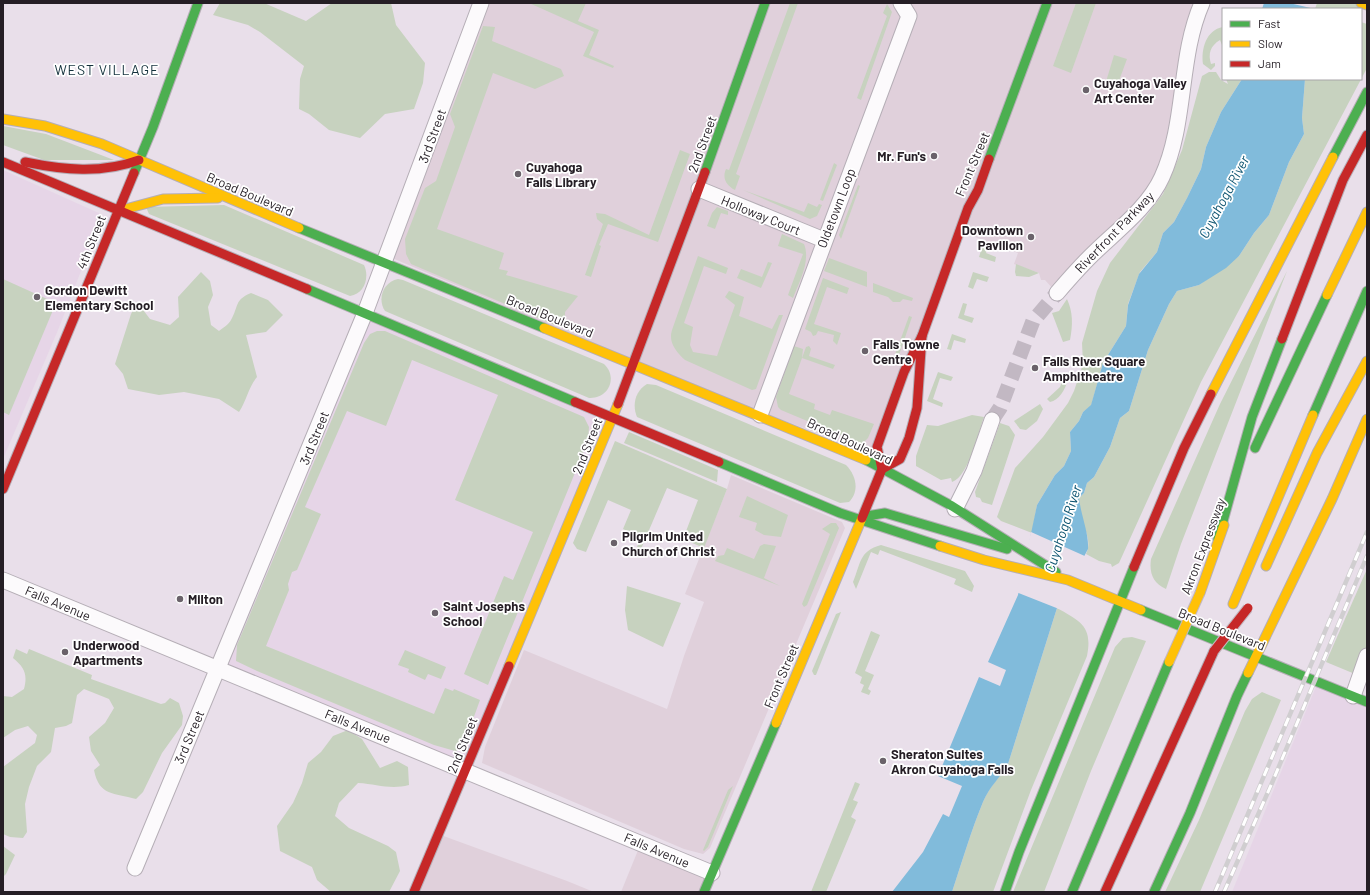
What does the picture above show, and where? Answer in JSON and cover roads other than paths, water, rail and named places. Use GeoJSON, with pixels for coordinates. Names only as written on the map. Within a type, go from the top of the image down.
{"type":"FeatureCollection","features":[{"type":"Feature","properties":{"kind":"main road","name":"4th Street"},"geometry":{"type":"LineString","coordinates":[[3,489],[139,160],[198,3]]}},
{"type":"Feature","properties":{"kind":"main road","name":"2nd Street"},"geometry":{"type":"LineString","coordinates":[[414,892],[634,364],[741,76],[765,3]]}},
{"type":"Feature","properties":{"kind":"main road","name":"Front Street"},"geometry":{"type":"LineString","coordinates":[[704,892],[882,469],[877,447],[904,372],[922,336],[960,228],[968,208],[978,190],[1046,3]]}},
{"type":"Feature","properties":{"kind":"main road"},"geometry":{"type":"LineString","coordinates":[[1361,3],[1367,5]]}},
{"type":"Feature","properties":{"kind":"main road"},"geometry":{"type":"LineString","coordinates":[[1005,892],[1019,852],[1097,660],[1119,601],[1187,441],[1240,335],[1367,92]]}},
{"type":"Feature","properties":{"kind":"main road","name":"Broad Boulevard"},"geometry":{"type":"LineString","coordinates":[[3,119],[45,126],[74,134],[385,264],[760,415],[859,457],[954,509],[1068,580]]}},
{"type":"Feature","properties":{"kind":"main road"},"geometry":{"type":"LineString","coordinates":[[1218,539],[1252,417],[1343,180],[1367,135]]}},
{"type":"Feature","properties":{"kind":"main road"},"geometry":{"type":"LineString","coordinates":[[3,157],[53,168],[94,170],[116,168],[139,160]]}},
{"type":"Feature","properties":{"kind":"main road","name":"Broad Boulevard"},"geometry":{"type":"LineString","coordinates":[[3,162],[861,521],[984,560],[1068,580],[1367,702]]}},
{"type":"Feature","properties":{"kind":"main road"},"geometry":{"type":"LineString","coordinates":[[118,211],[172,198],[229,199]]}},
{"type":"Feature","properties":{"kind":"main road","name":"Akron Expressway"},"geometry":{"type":"LineString","coordinates":[[1072,892],[1169,662],[1200,593],[1218,539],[1249,464],[1276,402],[1367,212]]}},
{"type":"Feature","properties":{"kind":"main road"},"geometry":{"type":"LineString","coordinates":[[1105,892],[1214,651],[1320,397],[1367,291]]}},
{"type":"Feature","properties":{"kind":"main road","name":"Front Street"},"geometry":{"type":"LineString","coordinates":[[882,469],[900,459],[909,438],[917,408],[922,336]]}},
{"type":"Feature","properties":{"kind":"main road"},"geometry":{"type":"LineString","coordinates":[[1264,573],[1317,453],[1367,361]]}},
{"type":"Feature","properties":{"kind":"main road"},"geometry":{"type":"LineString","coordinates":[[1154,892],[1190,813],[1237,696],[1332,499],[1367,419]]}},
{"type":"Feature","properties":{"kind":"main road"},"geometry":{"type":"LineString","coordinates":[[861,521],[867,516],[885,513],[1033,557]]}},
{"type":"Feature","properties":{"kind":"main road"},"geometry":{"type":"LineString","coordinates":[[1214,651],[1249,604]]}},
{"type":"Feature","properties":{"kind":"street","name":"3rd Street"},"geometry":{"type":"LineString","coordinates":[[135,868],[385,264],[482,3]]}},
{"type":"Feature","properties":{"kind":"street","name":"Oldetown Loop"},"geometry":{"type":"LineString","coordinates":[[760,415],[824,240],[909,16],[901,3]]}},
{"type":"Feature","properties":{"kind":"street","name":"Riverfront Parkway"},"geometry":{"type":"LineString","coordinates":[[1057,293],[1086,261],[1132,217],[1156,188],[1162,177],[1171,156],[1176,134],[1191,30],[1202,3]]}},
{"type":"Feature","properties":{"kind":"street","name":"Holloway Court"},"geometry":{"type":"LineString","coordinates":[[699,189],[824,240]]}},
{"type":"Feature","properties":{"kind":"street"},"geometry":{"type":"LineString","coordinates":[[954,509],[974,471],[992,420]]}},
{"type":"Feature","properties":{"kind":"street","name":"Falls Avenue"},"geometry":{"type":"LineString","coordinates":[[3,580],[466,770],[712,873]]}},
{"type":"Feature","properties":{"kind":"street"},"geometry":{"type":"LineString","coordinates":[[1353,696],[1367,656]]}},
{"type":"Feature","properties":{"kind":"water"},"geometry":{"type":"Polygon","coordinates":[[[1264,3],[1315,3],[1313,8],[1262,8],[1264,3]]]}},
{"type":"Feature","properties":{"kind":"water","name":"Cuyahoga River"},"geometry":{"type":"Polygon","coordinates":[[[1241,80],[1305,80],[1302,118],[1304,134],[1289,162],[1269,215],[1254,233],[1239,256],[1226,268],[1199,285],[1177,291],[1169,304],[1148,350],[1129,411],[1120,418],[1110,447],[1094,477],[1087,483],[1084,493],[1079,498],[1088,549],[1057,608],[1008,764],[988,792],[983,802],[952,892],[892,892],[923,852],[943,814],[949,817],[962,786],[938,776],[979,677],[1000,686],[1006,670],[988,662],[1018,595],[1037,505],[1055,475],[1064,466],[1071,451],[1070,432],[1079,421],[1083,412],[1091,405],[1103,363],[1126,326],[1128,305],[1139,274],[1157,252],[1163,233],[1174,222],[1187,198],[1201,169],[1206,147],[1221,112],[1241,80]]]}},
{"type":"Feature","properties":{"kind":"tunnel"},"geometry":{"type":"LineString","coordinates":[[992,420],[1000,408],[1033,321],[1057,293]]}},
{"type":"Feature","properties":{"kind":"railway"},"geometry":{"type":"LineString","coordinates":[[1215,892],[1367,532]]}},
{"type":"Feature","properties":{"kind":"railway"},"geometry":{"type":"LineString","coordinates":[[1224,892],[1272,783],[1367,556]]}},
{"type":"Feature","properties":{"kind":"place","name":"Cuyahoga Valley Art Center"},"geometry":{"type":"Point","coordinates":[1086,90]}},
{"type":"Feature","properties":{"kind":"place","name":"Mr. Fun's"},"geometry":{"type":"Point","coordinates":[934,156]}},
{"type":"Feature","properties":{"kind":"place","name":"Cuyahoga Falls Library"},"geometry":{"type":"Point","coordinates":[518,174]}},
{"type":"Feature","properties":{"kind":"place","name":"Downtown Pavilion"},"geometry":{"type":"Point","coordinates":[1031,237]}},
{"type":"Feature","properties":{"kind":"place","name":"Gordon Dewitt Elementary School"},"geometry":{"type":"Point","coordinates":[37,297]}},
{"type":"Feature","properties":{"kind":"place","name":"Falls Towne Centre"},"geometry":{"type":"Point","coordinates":[865,351]}},
{"type":"Feature","properties":{"kind":"place","name":"Falls River Square Amphitheatre"},"geometry":{"type":"Point","coordinates":[1035,368]}},
{"type":"Feature","properties":{"kind":"place","name":"Pilgrim United Church of Christ"},"geometry":{"type":"Point","coordinates":[614,543]}},
{"type":"Feature","properties":{"kind":"place","name":"Milton"},"geometry":{"type":"Point","coordinates":[180,599]}},
{"type":"Feature","properties":{"kind":"place","name":"Saint Josephs School"},"geometry":{"type":"Point","coordinates":[435,613]}},
{"type":"Feature","properties":{"kind":"place","name":"Underwood Apartments"},"geometry":{"type":"Point","coordinates":[65,652]}},
{"type":"Feature","properties":{"kind":"place","name":"Sheraton Suites Akron Cuyahoga Falls"},"geometry":{"type":"Point","coordinates":[883,761]}},
{"type":"Feature","properties":{"kind":"district","name":"WEST VILLAGE"},"geometry":{"type":"Point","coordinates":[107,70]}}]}
